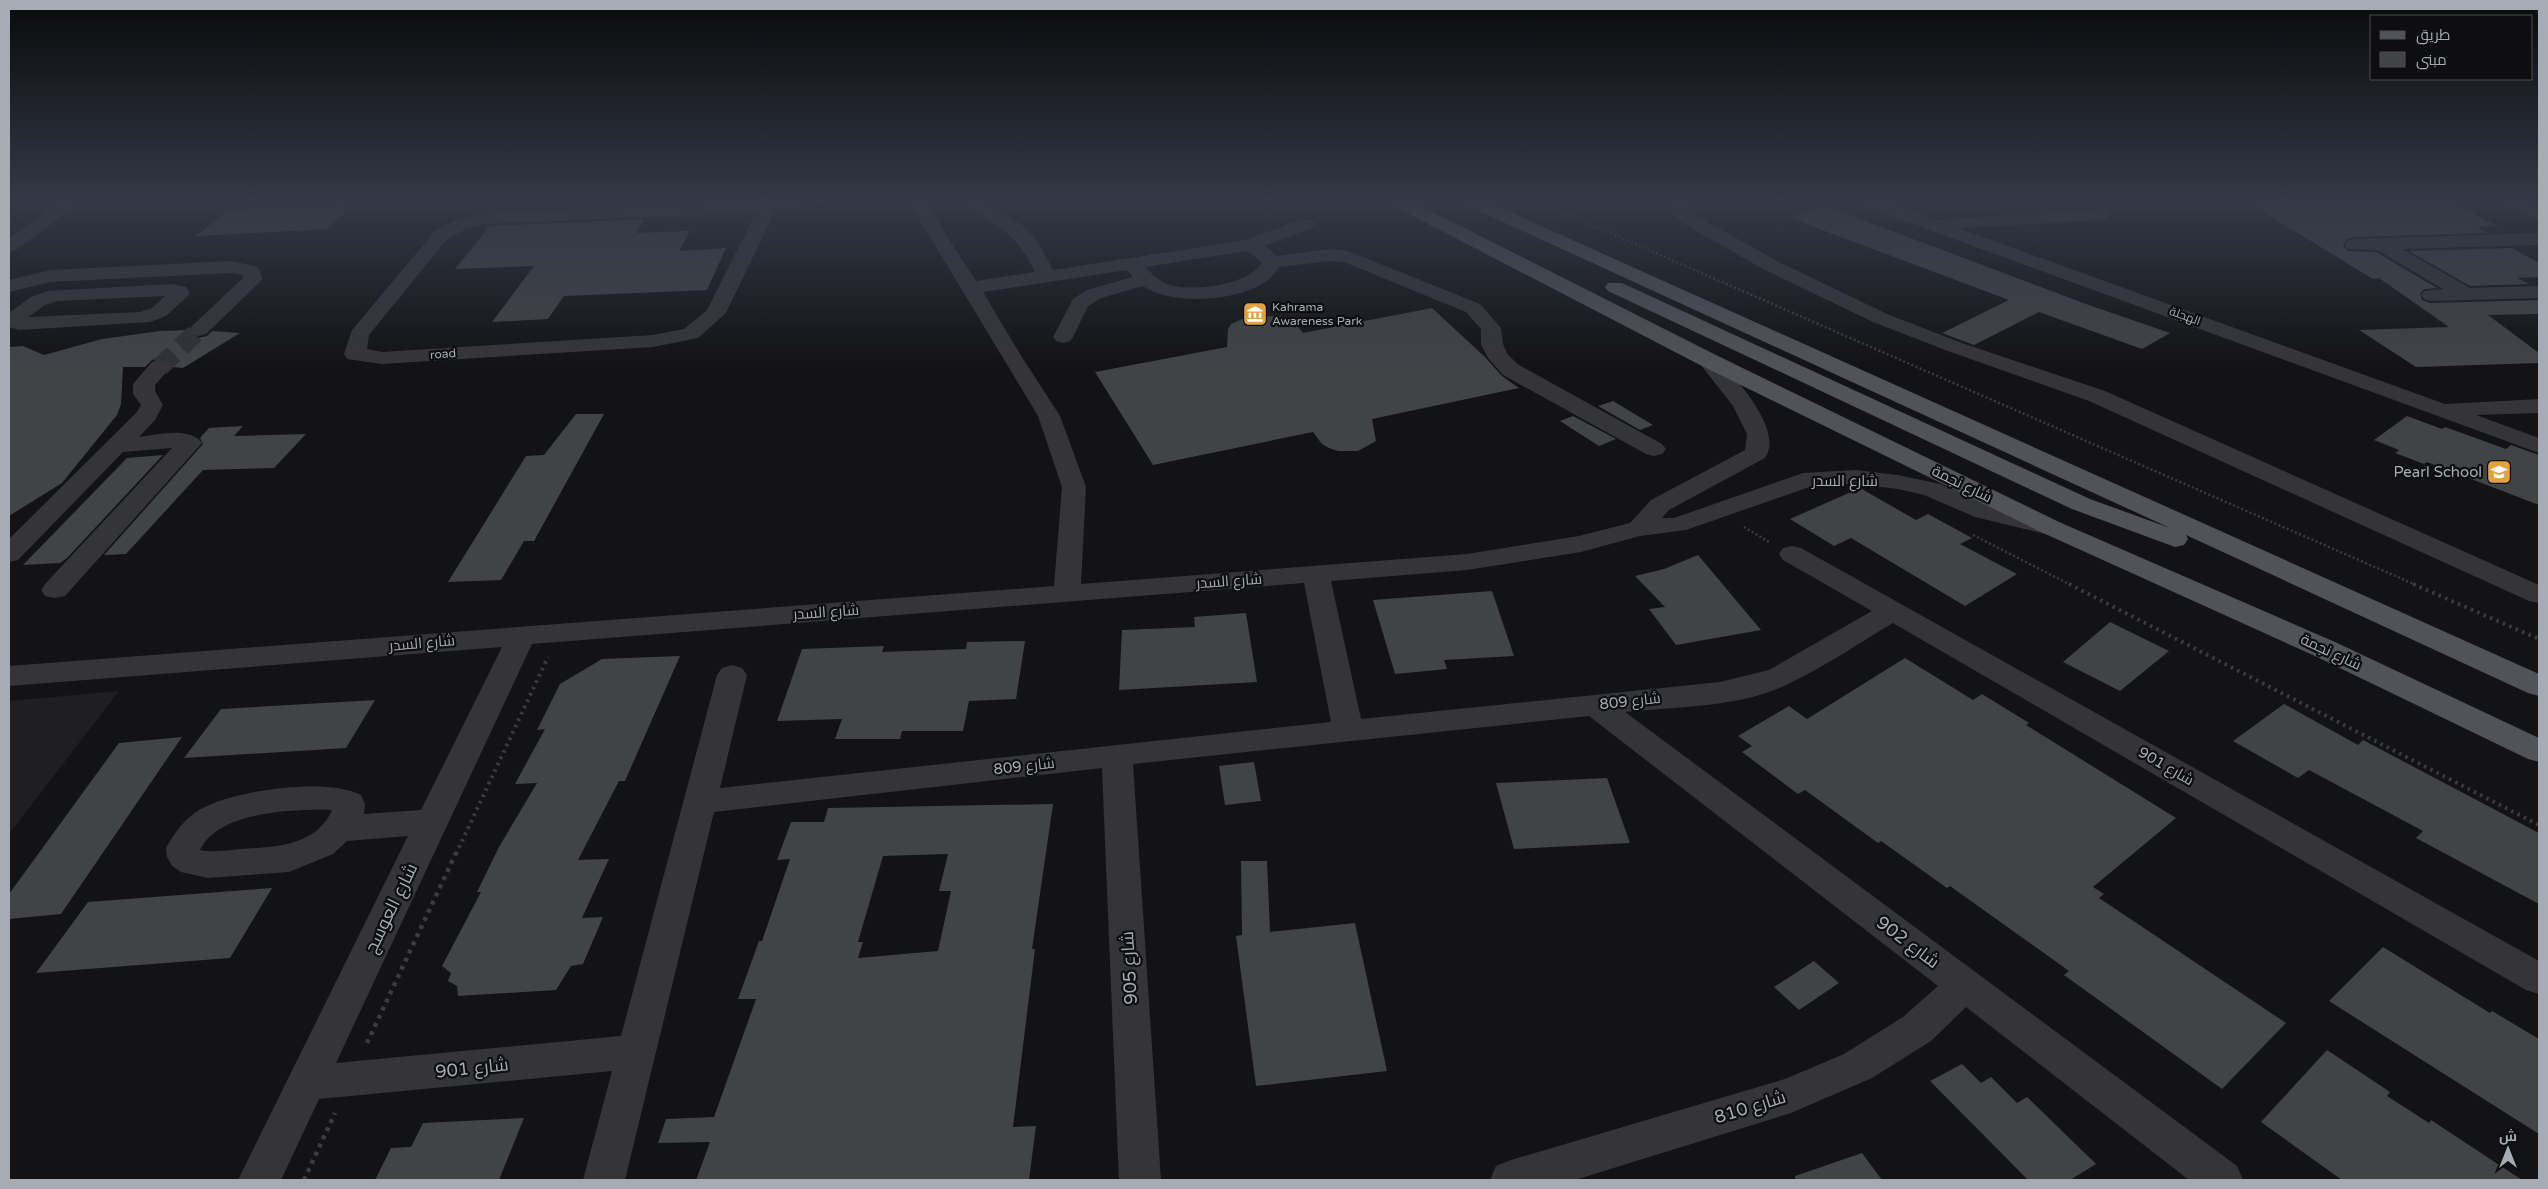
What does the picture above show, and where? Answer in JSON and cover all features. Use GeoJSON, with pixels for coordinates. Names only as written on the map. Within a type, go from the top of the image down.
{"type":"FeatureCollection","features":[{"type":"Feature","properties":{"kind":"main road","name":"شارع نجمة"},"geometry":{"type":"LineString","coordinates":[[1502,254],[1708,360],[2050,527],[2325,649],[2539,751]]}},
{"type":"Feature","properties":{"kind":"main road"},"geometry":{"type":"LineString","coordinates":[[1544,254],[2081,504],[2404,624]]}},
{"type":"Feature","properties":{"kind":"main road"},"geometry":{"type":"LineString","coordinates":[[1590,254],[2539,686]]}},
{"type":"Feature","properties":{"kind":"main road"},"geometry":{"type":"LineString","coordinates":[[2325,649],[2539,734]]}},
{"type":"Feature","properties":{"kind":"street","name":"road"},"geometry":{"type":"LineString","coordinates":[[426,254],[359,334],[355,354],[382,358],[653,341],[691,334],[716,313],[745,254]]}},
{"type":"Feature","properties":{"kind":"street"},"geometry":{"type":"LineString","coordinates":[[950,254],[997,330],[1008,354],[1049,416],[1074,487],[1067,593]]}},
{"type":"Feature","properties":{"kind":"street"},"geometry":{"type":"LineString","coordinates":[[1035,254],[1046,275]]}},
{"type":"Feature","properties":{"kind":"street"},"geometry":{"type":"LineString","coordinates":[[971,288],[1183,254]]}},
{"type":"Feature","properties":{"kind":"street"},"geometry":{"type":"LineString","coordinates":[[1267,254],[1272,262]]}},
{"type":"Feature","properties":{"kind":"street"},"geometry":{"type":"LineString","coordinates":[[1751,254],[1847,303],[1940,341],[2029,370],[2097,396],[2539,595]]}},
{"type":"Feature","properties":{"kind":"street","name":"الهجلة"},"geometry":{"type":"LineString","coordinates":[[2015,254],[2539,446]]}},
{"type":"Feature","properties":{"kind":"street"},"geometry":{"type":"LineString","coordinates":[[2398,254],[2466,294]]}},
{"type":"Feature","properties":{"kind":"street"},"geometry":{"type":"LineString","coordinates":[[1272,262],[1330,255],[1348,256],[1473,308],[1491,328],[1492,344],[1499,358],[1511,370],[1578,409],[1654,449]]}},
{"type":"Feature","properties":{"kind":"street"},"geometry":{"type":"LineString","coordinates":[[1130,262],[1146,279],[1163,289],[1212,294],[1246,284],[1265,274],[1272,262]]}},
{"type":"Feature","properties":{"kind":"street"},"geometry":{"type":"LineString","coordinates":[[9,286],[40,278],[128,272],[232,267],[251,271],[253,279],[199,330]]}},
{"type":"Feature","properties":{"kind":"street"},"geometry":{"type":"LineString","coordinates":[[124,292],[149,271]]}},
{"type":"Feature","properties":{"kind":"street"},"geometry":{"type":"LineString","coordinates":[[104,293],[128,272]]}},
{"type":"Feature","properties":{"kind":"street"},"geometry":{"type":"LineString","coordinates":[[1063,338],[1080,303],[1094,294],[1146,279]]}},
{"type":"Feature","properties":{"kind":"street"},"geometry":{"type":"LineString","coordinates":[[173,290],[179,291],[180,294],[159,312],[143,318],[19,324],[14,322],[13,319],[46,298],[104,293],[173,290]]}},
{"type":"Feature","properties":{"kind":"street"},"geometry":{"type":"LineString","coordinates":[[2431,296],[2539,292]]}},
{"type":"Feature","properties":{"kind":"street"},"geometry":{"type":"LineString","coordinates":[[1639,528],[1660,505],[1757,453],[1759,434],[1743,404],[1708,360]]}},
{"type":"Feature","properties":{"kind":"street"},"geometry":{"type":"LineString","coordinates":[[9,554],[151,410],[152,400],[143,389],[146,380],[160,367]]}},
{"type":"Feature","properties":{"kind":"street","name":"الهجلة"},"geometry":{"type":"LineString","coordinates":[[2438,409],[2539,406]]}},
{"type":"Feature","properties":{"kind":"street"},"geometry":{"type":"LineString","coordinates":[[55,590],[190,443],[181,440],[116,446]]}},
{"type":"Feature","properties":{"kind":"street","name":"شارع السدر"},"geometry":{"type":"LineString","coordinates":[[9,676],[1316,575],[1502,557],[1581,544],[1639,528],[1677,526],[1812,478],[1855,477],[1898,482],[1931,489],[1984,512],[2050,527]]}},
{"type":"Feature","properties":{"kind":"street","name":"شارع 901"},"geometry":{"type":"LineString","coordinates":[[1792,554],[2539,979]]}},
{"type":"Feature","properties":{"kind":"street"},"geometry":{"type":"LineString","coordinates":[[1316,575],[1348,731]]}},
{"type":"Feature","properties":{"kind":"street","name":"شارع 809"},"geometry":{"type":"LineString","coordinates":[[700,802],[1117,755],[1720,692],[1752,686],[1779,677],[1893,611]]}},
{"type":"Feature","properties":{"kind":"street","name":"شارع العوسج"},"geometry":{"type":"LineString","coordinates":[[258,1180],[522,635]]}},
{"type":"Feature","properties":{"kind":"street"},"geometry":{"type":"LineString","coordinates":[[604,1180],[732,676]]}},
{"type":"Feature","properties":{"kind":"street","name":"شارع 902"},"geometry":{"type":"LineString","coordinates":[[1594,704],[2222,1180]]}},
{"type":"Feature","properties":{"kind":"street","name":"شارع 905"},"geometry":{"type":"LineString","coordinates":[[1117,755],[1140,1180]]}},
{"type":"Feature","properties":{"kind":"street"},"geometry":{"type":"LineString","coordinates":[[338,829],[432,821]]}},
{"type":"Feature","properties":{"kind":"street","name":"شارع 810"},"geometry":{"type":"LineString","coordinates":[[1511,1180],[1791,1095],[1858,1066],[1917,1029],[1964,985]]}},
{"type":"Feature","properties":{"kind":"street","name":"شارع 901"},"geometry":{"type":"LineString","coordinates":[[307,1082],[350,1080],[638,1051]]}},
{"type":"Feature","properties":{"kind":"path"},"geometry":{"type":"LineString","coordinates":[[1660,254],[2052,424],[2539,639]]}},
{"type":"Feature","properties":{"kind":"path"},"geometry":{"type":"LineString","coordinates":[[1718,512],[1792,554]]}},
{"type":"Feature","properties":{"kind":"path"},"geometry":{"type":"LineString","coordinates":[[1972,534],[2539,825]]}},
{"type":"Feature","properties":{"kind":"path"},"geometry":{"type":"LineString","coordinates":[[304,1180],[559,633]]}},
{"type":"Feature","properties":{"kind":"shaded area"},"geometry":{"type":"Polygon","coordinates":[[[119,691],[9,834],[9,701],[119,691]]]}},
{"type":"Feature","properties":{"kind":"building"},"geometry":{"type":"Polygon","coordinates":[[[467,254],[723,254],[707,290],[564,296],[548,319],[492,322],[534,266],[455,269],[467,254]]]}},
{"type":"Feature","properties":{"kind":"building"},"geometry":{"type":"Polygon","coordinates":[[[1887,254],[1954,254],[2086,304],[2170,333],[2142,349],[2039,312],[1974,345],[1942,333],[2009,300],[1887,254]]]}},
{"type":"Feature","properties":{"kind":"building"},"geometry":{"type":"Polygon","coordinates":[[[2333,254],[2380,254],[2437,288],[2424,289],[2420,294],[2422,300],[2430,303],[2539,300],[2539,314],[2488,315],[2539,353],[2539,363],[2416,367],[2359,330],[2449,327],[2379,278],[2373,279],[2333,254]]]}},
{"type":"Feature","properties":{"kind":"building"},"geometry":{"type":"Polygon","coordinates":[[[2415,254],[2524,254],[2539,263],[2539,277],[2517,278],[2529,284],[2470,286],[2415,254]]]}},
{"type":"Feature","properties":{"kind":"building"},"geometry":{"type":"Polygon","coordinates":[[[1432,308],[1485,357],[1502,376],[1519,388],[1372,419],[1376,441],[1358,451],[1338,451],[1329,448],[1322,444],[1313,432],[1153,465],[1095,372],[1227,347],[1228,329],[1231,324],[1247,317],[1279,316],[1295,323],[1303,333],[1432,308]]]}},
{"type":"Feature","properties":{"kind":"building"},"geometry":{"type":"Polygon","coordinates":[[[187,330],[190,335],[198,338],[207,336],[212,331],[240,333],[183,368],[173,367],[170,361],[160,358],[152,360],[145,367],[123,367],[121,404],[117,415],[62,483],[9,516],[9,347],[23,346],[44,355],[102,339],[160,331],[187,330]]]}},
{"type":"Feature","properties":{"kind":"building"},"geometry":{"type":"Polygon","coordinates":[[[1613,401],[1653,425],[1640,430],[1598,406],[1613,401]]]}},
{"type":"Feature","properties":{"kind":"building"},"geometry":{"type":"Polygon","coordinates":[[[576,414],[604,414],[534,541],[524,541],[501,580],[448,582],[526,456],[544,455],[576,414]]]}},
{"type":"Feature","properties":{"kind":"building"},"geometry":{"type":"Polygon","coordinates":[[[1573,416],[1616,439],[1599,446],[1560,421],[1573,416]]]}},
{"type":"Feature","properties":{"kind":"building"},"geometry":{"type":"Polygon","coordinates":[[[2407,416],[2442,429],[2445,427],[2506,449],[2511,445],[2539,455],[2539,505],[2427,462],[2424,464],[2395,453],[2399,450],[2374,440],[2407,416]]]}},
{"type":"Feature","properties":{"kind":"building"},"geometry":{"type":"Polygon","coordinates":[[[243,426],[234,436],[306,434],[274,468],[203,470],[126,554],[104,555],[203,444],[200,438],[209,428],[243,426]]]}},
{"type":"Feature","properties":{"kind":"building"},"geometry":{"type":"Polygon","coordinates":[[[163,455],[67,558],[60,563],[23,565],[127,458],[163,455]]]}},
{"type":"Feature","properties":{"kind":"building"},"geometry":{"type":"Polygon","coordinates":[[[1860,488],[1916,520],[1928,514],[1972,538],[1960,544],[2017,574],[1965,606],[1851,538],[1834,546],[1790,519],[1860,488]]]}},
{"type":"Feature","properties":{"kind":"building"},"geometry":{"type":"Polygon","coordinates":[[[1698,555],[1761,630],[1676,645],[1649,609],[1665,607],[1635,576],[1664,569],[1698,555]]]}},
{"type":"Feature","properties":{"kind":"building"},"geometry":{"type":"Polygon","coordinates":[[[1492,591],[1514,656],[1444,660],[1447,669],[1395,674],[1373,600],[1492,591]]]}},
{"type":"Feature","properties":{"kind":"building"},"geometry":{"type":"Polygon","coordinates":[[[1246,613],[1257,682],[1119,690],[1122,630],[1195,627],[1194,617],[1246,613]]]}},
{"type":"Feature","properties":{"kind":"building"},"geometry":{"type":"Polygon","coordinates":[[[2110,622],[2169,651],[2120,691],[2063,662],[2110,622]]]}},
{"type":"Feature","properties":{"kind":"building"},"geometry":{"type":"Polygon","coordinates":[[[1025,641],[1016,699],[969,701],[963,731],[902,731],[900,739],[835,739],[842,719],[777,721],[802,649],[884,646],[882,652],[966,649],[967,642],[1025,641]]]}},
{"type":"Feature","properties":{"kind":"building"},"geometry":{"type":"Polygon","coordinates":[[[680,656],[625,781],[619,781],[578,860],[609,859],[582,918],[603,917],[583,964],[571,966],[556,990],[458,996],[457,986],[448,981],[451,973],[442,966],[481,892],[477,892],[499,847],[537,783],[515,784],[545,729],[537,730],[560,684],[602,659],[680,656]]]}},
{"type":"Feature","properties":{"kind":"building"},"geometry":{"type":"Polygon","coordinates":[[[1905,658],[1973,700],[1982,694],[2029,723],[2026,725],[2176,818],[2093,887],[2104,894],[2099,898],[2286,1023],[2222,1089],[2064,975],[2069,971],[1950,886],[1947,888],[1881,841],[1878,843],[1805,790],[1798,794],[1742,752],[1752,746],[1738,736],[1789,706],[1807,719],[1905,658]]]}},
{"type":"Feature","properties":{"kind":"building"},"geometry":{"type":"Polygon","coordinates":[[[375,700],[346,748],[184,758],[221,709],[375,700]]]}},
{"type":"Feature","properties":{"kind":"building"},"geometry":{"type":"Polygon","coordinates":[[[2284,704],[2358,745],[2363,740],[2539,833],[2539,904],[2416,838],[2423,831],[2309,770],[2298,778],[2233,741],[2284,704]]]}},
{"type":"Feature","properties":{"kind":"building"},"geometry":{"type":"Polygon","coordinates":[[[182,737],[61,914],[9,919],[9,894],[119,743],[182,737]]]}},
{"type":"Feature","properties":{"kind":"building"},"geometry":{"type":"Polygon","coordinates":[[[1254,762],[1261,801],[1225,805],[1219,766],[1254,762]]]}},
{"type":"Feature","properties":{"kind":"building"},"geometry":{"type":"Polygon","coordinates":[[[1607,778],[1630,843],[1514,849],[1496,783],[1607,778]]]}},
{"type":"Feature","properties":{"kind":"building"},"geometry":{"type":"Polygon","coordinates":[[[1053,804],[1032,949],[1035,949],[1013,1127],[1036,1126],[1029,1180],[696,1180],[710,1142],[658,1143],[666,1119],[714,1117],[756,999],[738,999],[759,941],[762,941],[790,859],[777,860],[791,822],[824,822],[828,808],[1053,804]],[[948,854],[883,856],[858,942],[863,942],[858,958],[938,951],[951,891],[939,891],[948,854]]]}},
{"type":"Feature","properties":{"kind":"building"},"geometry":{"type":"Polygon","coordinates":[[[1241,861],[1267,861],[1270,932],[1355,923],[1387,1071],[1256,1086],[1236,936],[1242,935],[1241,861]]]}},
{"type":"Feature","properties":{"kind":"building"},"geometry":{"type":"Polygon","coordinates":[[[272,888],[230,958],[36,973],[88,902],[272,888]]]}},
{"type":"Feature","properties":{"kind":"building"},"geometry":{"type":"Polygon","coordinates":[[[2383,947],[2490,1013],[2492,1011],[2539,1039],[2539,1134],[2329,1001],[2383,947]]]}},
{"type":"Feature","properties":{"kind":"building"},"geometry":{"type":"Polygon","coordinates":[[[1814,961],[1839,983],[1799,1010],[1774,987],[1814,961]]]}},
{"type":"Feature","properties":{"kind":"building"},"geometry":{"type":"Polygon","coordinates":[[[2327,1050],[2390,1092],[2387,1096],[2429,1123],[2431,1120],[2522,1180],[2342,1180],[2261,1122],[2327,1050]]]}},
{"type":"Feature","properties":{"kind":"building"},"geometry":{"type":"Polygon","coordinates":[[[1962,1064],[1981,1083],[1991,1077],[2017,1103],[2027,1097],[2096,1164],[2070,1180],[2028,1180],[1930,1081],[1962,1064]]]}},
{"type":"Feature","properties":{"kind":"building"},"geometry":{"type":"Polygon","coordinates":[[[524,1118],[499,1180],[375,1180],[391,1148],[411,1147],[423,1123],[524,1118]]]}},
{"type":"Feature","properties":{"kind":"building"},"geometry":{"type":"Polygon","coordinates":[[[1862,1153],[1882,1180],[1796,1180],[1795,1176],[1862,1153]]]}},
{"type":"Feature","properties":{"kind":"tunnel"},"geometry":{"type":"LineString","coordinates":[[160,367],[199,330]]}},
{"type":"Feature","properties":{"kind":"place","name":"Kahrama Awareness Park"},"geometry":{"type":"Point","coordinates":[1255,314]}},
{"type":"Feature","properties":{"kind":"place","name":"Pearl School"},"geometry":{"type":"Point","coordinates":[2499,472]}}]}
